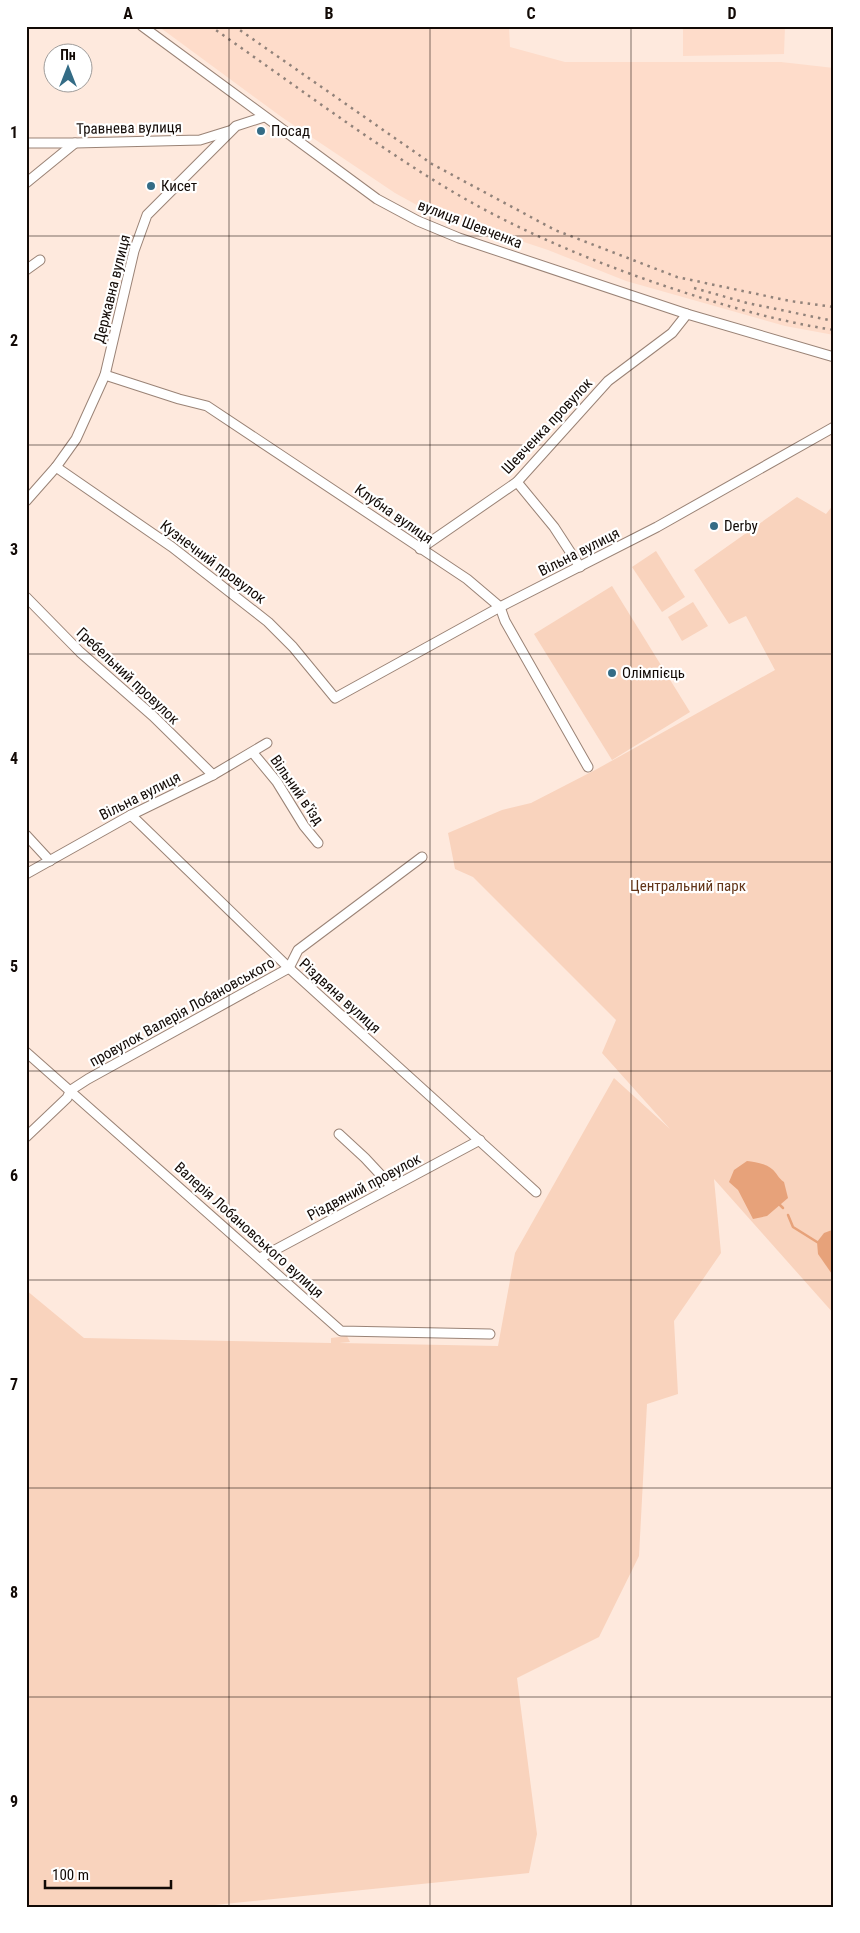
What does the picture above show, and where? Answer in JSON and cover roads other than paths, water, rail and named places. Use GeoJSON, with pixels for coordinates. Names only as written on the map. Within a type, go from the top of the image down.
{"type":"FeatureCollection","features":[{"type":"Feature","properties":{"kind":"street","name":"вулиця Шевченка"},"geometry":{"type":"LineString","coordinates":[[142,26],[377,199],[418,221],[459,238],[687,314],[834,357]]}},
{"type":"Feature","properties":{"kind":"street","name":"Державна вулиця"},"geometry":{"type":"LineString","coordinates":[[26,501],[56,468],[76,439],[105,375],[134,251],[147,215],[236,126],[264,117]]}},
{"type":"Feature","properties":{"kind":"street","name":"Травнева вулиця"},"geometry":{"type":"LineString","coordinates":[[26,143],[200,140],[232,130]]}},
{"type":"Feature","properties":{"kind":"street"},"geometry":{"type":"LineString","coordinates":[[26,183],[75,143]]}},
{"type":"Feature","properties":{"kind":"street"},"geometry":{"type":"LineString","coordinates":[[26,270],[40,260]]}},
{"type":"Feature","properties":{"kind":"street","name":"Шевченка провулок"},"geometry":{"type":"LineString","coordinates":[[420,549],[517,482],[608,381],[672,333],[687,314]]}},
{"type":"Feature","properties":{"kind":"street","name":"Клубна вулиця"},"geometry":{"type":"LineString","coordinates":[[105,375],[206,406],[337,491],[420,549],[467,579],[500,607],[588,767]]}},
{"type":"Feature","properties":{"kind":"street","name":"Вільна вулиця"},"geometry":{"type":"LineString","coordinates":[[335,698],[500,607],[657,526],[834,427]]}},
{"type":"Feature","properties":{"kind":"street","name":"Кузнечний провулок"},"geometry":{"type":"LineString","coordinates":[[56,468],[172,547],[268,622],[335,698]]}},
{"type":"Feature","properties":{"kind":"street"},"geometry":{"type":"LineString","coordinates":[[517,482],[554,527],[580,567]]}},
{"type":"Feature","properties":{"kind":"street","name":"Гребельний провулок"},"geometry":{"type":"LineString","coordinates":[[26,597],[80,652],[153,716],[213,775]]}},
{"type":"Feature","properties":{"kind":"street","name":"Вільна вулиця"},"geometry":{"type":"LineString","coordinates":[[26,874],[131,815],[213,775],[267,743]]}},
{"type":"Feature","properties":{"kind":"street","name":"Вільний в'їзд"},"geometry":{"type":"LineString","coordinates":[[253,753],[277,782],[304,826],[318,843]]}},
{"type":"Feature","properties":{"kind":"street","name":"Різдвяна вулиця"},"geometry":{"type":"LineString","coordinates":[[131,815],[289,968],[536,1192]]}},
{"type":"Feature","properties":{"kind":"street"},"geometry":{"type":"LineString","coordinates":[[26,835],[50,861]]}},
{"type":"Feature","properties":{"kind":"street","name":"провулок Валерія Лобановського"},"geometry":{"type":"LineString","coordinates":[[26,1137],[67,1098],[71,1090],[88,1079],[289,968],[298,950],[422,857]]}},
{"type":"Feature","properties":{"kind":"street","name":"Валерія Лобановського вулиця"},"geometry":{"type":"LineString","coordinates":[[26,1052],[341,1331],[490,1334]]}},
{"type":"Feature","properties":{"kind":"street"},"geometry":{"type":"LineString","coordinates":[[339,1134],[365,1158],[392,1188]]}},
{"type":"Feature","properties":{"kind":"street","name":"Різдвяний провулок"},"geometry":{"type":"LineString","coordinates":[[260,1258],[480,1140]]}},
{"type":"Feature","properties":{"kind":"waterway"},"geometry":{"type":"LineString","coordinates":[[780,1205],[783,1208]]}},
{"type":"Feature","properties":{"kind":"waterway"},"geometry":{"type":"LineString","coordinates":[[788,1215],[793,1227],[817,1242]]}},
{"type":"Feature","properties":{"kind":"railway"},"geometry":{"type":"LineString","coordinates":[[210,26],[406,163],[494,215],[587,257],[683,292],[758,314],[834,330]]}},
{"type":"Feature","properties":{"kind":"railway"},"geometry":{"type":"LineString","coordinates":[[234,26],[432,164],[555,230],[677,277],[790,301],[834,307]]}},
{"type":"Feature","properties":{"kind":"railway"},"geometry":{"type":"LineString","coordinates":[[694,288],[747,303],[834,321]]}},
{"type":"Feature","properties":{"kind":"place","name":"Посад"},"geometry":{"type":"Point","coordinates":[261,131]}},
{"type":"Feature","properties":{"kind":"place","name":"Кисет"},"geometry":{"type":"Point","coordinates":[151,186]}},
{"type":"Feature","properties":{"kind":"place","name":"Derby"},"geometry":{"type":"Point","coordinates":[714,526]}},
{"type":"Feature","properties":{"kind":"place","name":"Олімпієць"},"geometry":{"type":"Point","coordinates":[612,673]}},
{"type":"Feature","properties":{"kind":"park label","name":"Центральний парк"},"geometry":{"type":"Point","coordinates":[688,886]}}]}
